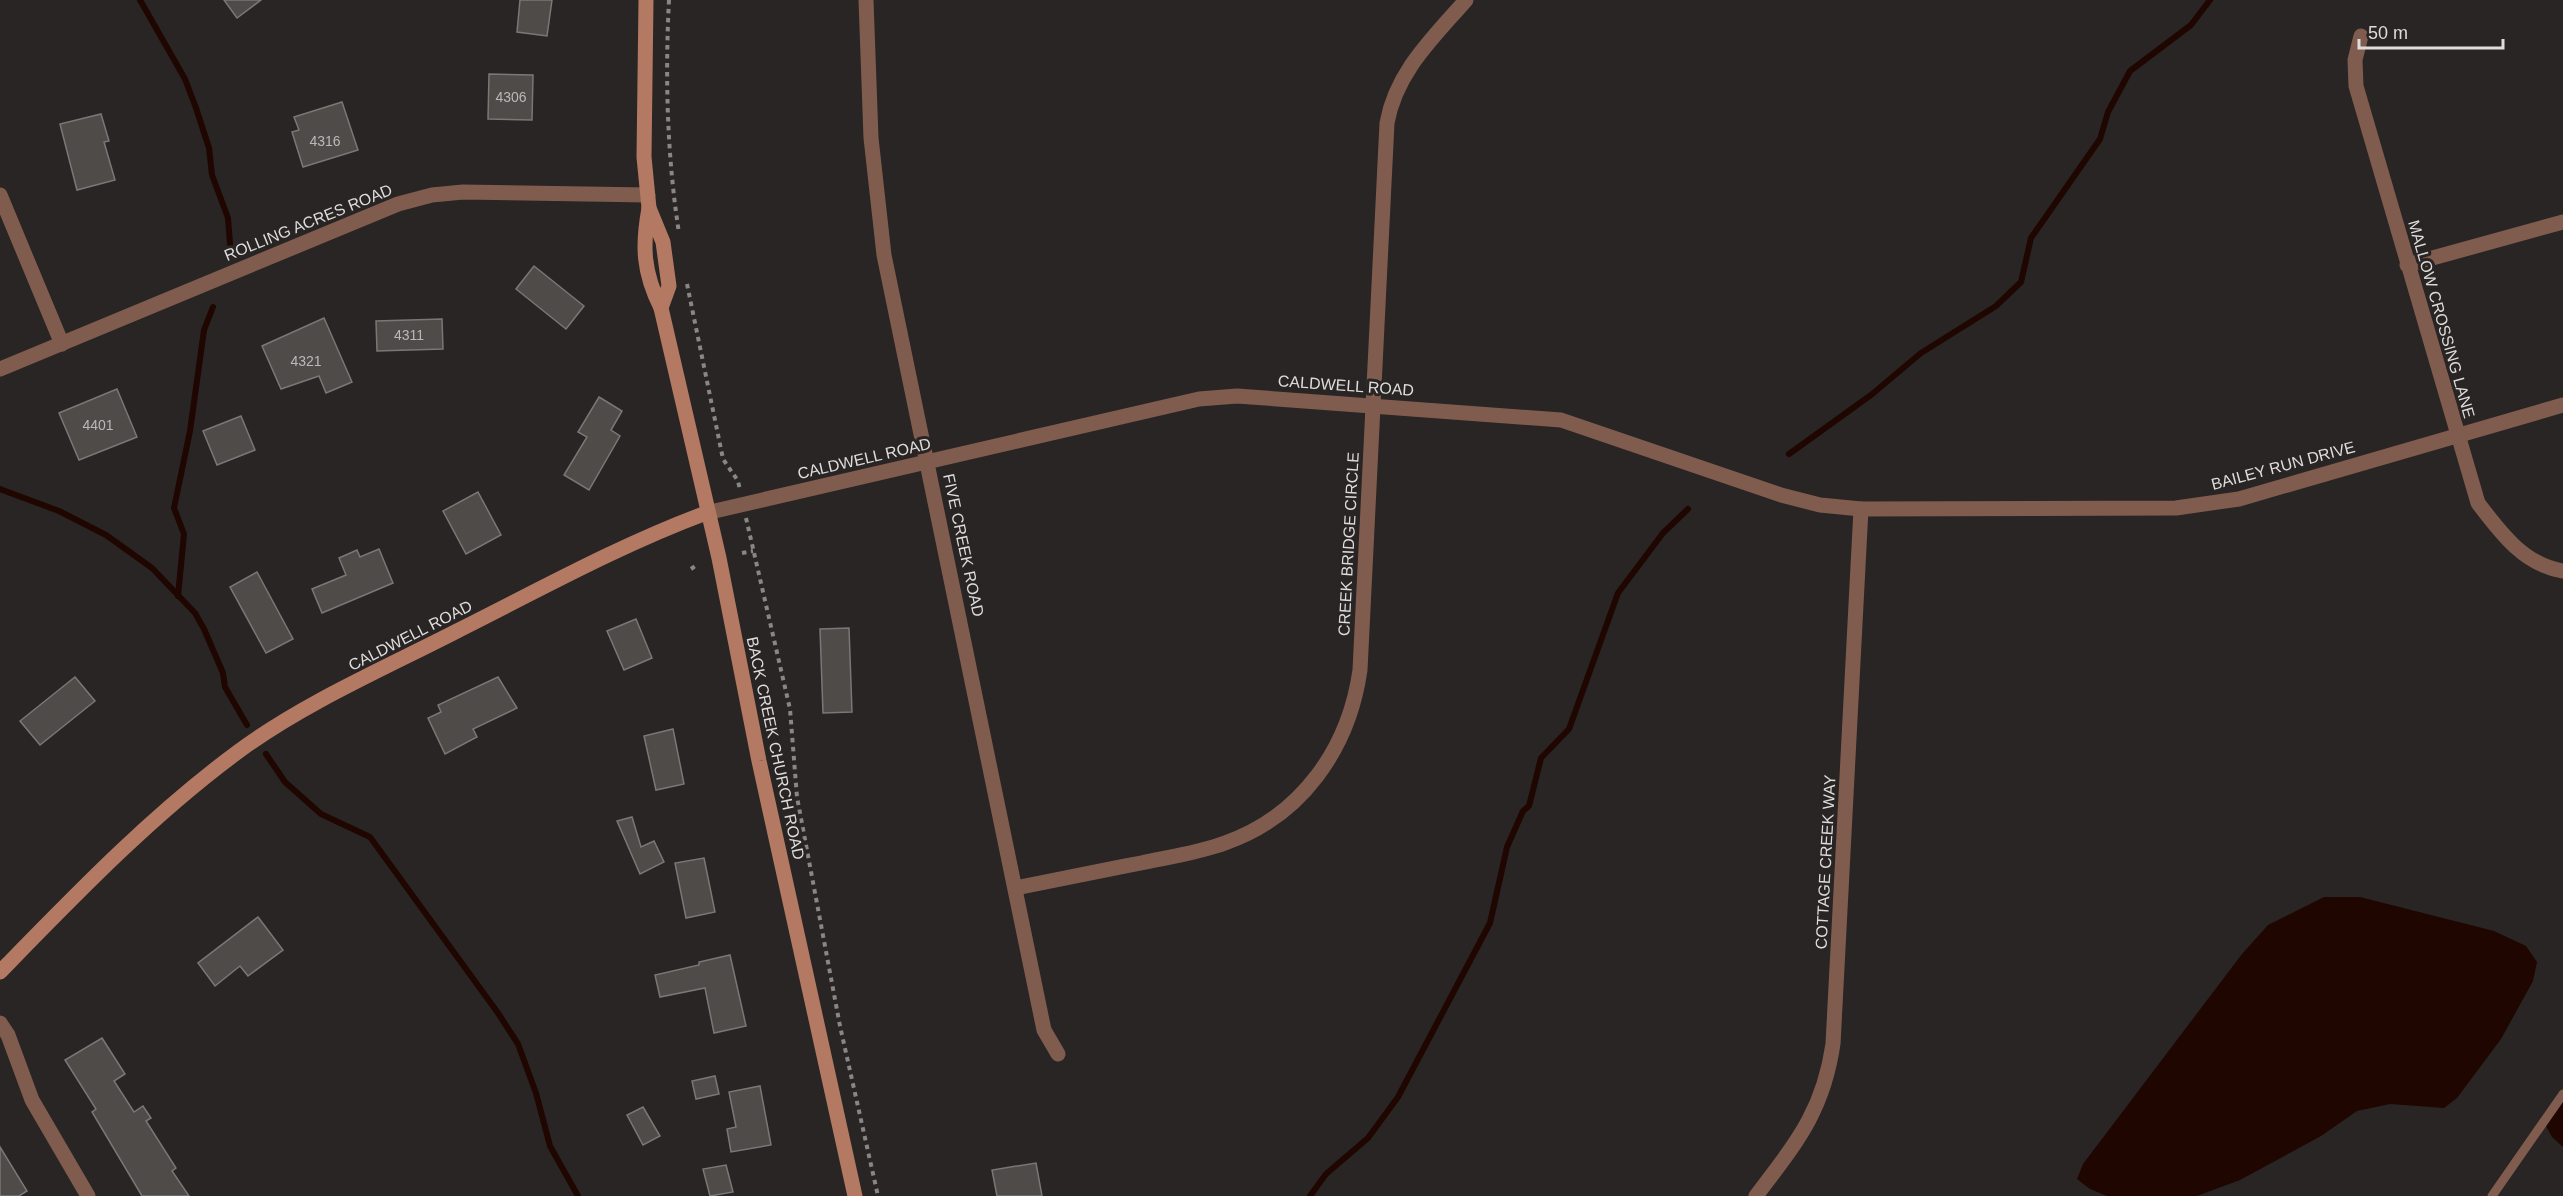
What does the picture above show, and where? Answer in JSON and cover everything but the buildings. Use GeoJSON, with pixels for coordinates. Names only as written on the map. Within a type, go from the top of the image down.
{"type":"FeatureCollection","features":[{"type":"Feature","properties":{"kind":"street","name":"BACK CREEK CHURCH ROAD"},"geometry":{"type":"LineString","coordinates":[[646,0],[643,136],[649,201],[663,242],[669,286],[661,308],[706,513],[719,558],[759,761],[855,1196]]}},
{"type":"Feature","properties":{"kind":"street","name":"FIVE CREEK ROAD"},"geometry":{"type":"LineString","coordinates":[[866,0],[871,138],[884,255],[906,371],[928,462],[1044,1030],[1058,1054]]}},
{"type":"Feature","properties":{"kind":"street","name":"CREEK BRIDGE CIRCLE"},"geometry":{"type":"LineString","coordinates":[[1016,888],[1224,844],[1262,826],[1296,800],[1324,768],[1340,741],[1352,711],[1360,670],[1389,109],[1408,68],[1466,0]]}},
{"type":"Feature","properties":{"kind":"street","name":"MALLOW CROSSING LANE"},"geometry":{"type":"LineString","coordinates":[[2361,36],[2355,60],[2356,86],[2478,503],[2508,543],[2551,569],[2563,571]]}},
{"type":"Feature","properties":{"kind":"street","name":"ROLLING ACRES ROAD"},"geometry":{"type":"LineString","coordinates":[[0,369],[345,225],[398,204],[432,195],[463,192],[649,201]]}},
{"type":"Feature","properties":{"kind":"street"},"geometry":{"type":"LineString","coordinates":[[0,195],[62,344]]}},
{"type":"Feature","properties":{"kind":"street"},"geometry":{"type":"LineString","coordinates":[[2407,265],[2563,222]]}},
{"type":"Feature","properties":{"kind":"street","name":"CALDWELL ROAD"},"geometry":{"type":"LineString","coordinates":[[0,972],[138,835],[204,777],[248,745],[388,666],[596,562],[706,513],[1198,399],[1237,396],[1561,420],[1781,495],[1820,505],[1861,509]]}},
{"type":"Feature","properties":{"kind":"street","name":"BAILEY RUN DRIVE"},"geometry":{"type":"LineString","coordinates":[[1861,509],[2176,508],[2239,499],[2563,405]]}},
{"type":"Feature","properties":{"kind":"street","name":"COTTAGE CREEK WAY"},"geometry":{"type":"LineString","coordinates":[[1756,1196],[1801,1138],[1811,1120],[1826,1083],[1833,1044],[1861,509]]}},
{"type":"Feature","properties":{"kind":"street"},"geometry":{"type":"LineString","coordinates":[[0,1023],[8,1035],[32,1100],[88,1196]]}},
{"type":"Feature","properties":{"kind":"lane"},"geometry":{"type":"LineString","coordinates":[[2492,1196],[2563,1094]]}},
{"type":"Feature","properties":{"kind":"path"},"geometry":{"type":"LineString","coordinates":[[669,0],[667,90],[680,242]]}},
{"type":"Feature","properties":{"kind":"path"},"geometry":{"type":"LineString","coordinates":[[665,157],[671,156]]}},
{"type":"Feature","properties":{"kind":"path"},"geometry":{"type":"LineString","coordinates":[[685,273],[723,459],[738,481],[741,493]]}},
{"type":"Feature","properties":{"kind":"path"},"geometry":{"type":"LineString","coordinates":[[748,529],[790,709],[796,797],[840,1026],[878,1196]]}},
{"type":"Feature","properties":{"kind":"path"},"geometry":{"type":"LineString","coordinates":[[742,553],[753,551]]}},
{"type":"Feature","properties":{"kind":"path"},"geometry":{"type":"LineString","coordinates":[[691,569],[698,564]]}},
{"type":"Feature","properties":{"kind":"shaded area"},"geometry":{"type":"Polygon","coordinates":[[[2324,897],[2360,897],[2494,931],[2526,946],[2537,962],[2533,981],[2501,1039],[2457,1098],[2444,1108],[2390,1104],[2357,1111],[2321,1136],[2240,1180],[2197,1196],[2107,1196],[2090,1189],[2077,1179],[2083,1164],[2242,954],[2268,925],[2324,897]]]}},
{"type":"Feature","properties":{"kind":"shaded area"},"geometry":{"type":"Polygon","coordinates":[[[2563,1098],[2563,1147],[2552,1137],[2546,1126],[2563,1098]]]}},
{"type":"Feature","properties":{"kind":"waterway"},"geometry":{"type":"LineString","coordinates":[[140,0],[185,79],[196,108],[209,148],[212,175],[228,218],[230,244]]}},
{"type":"Feature","properties":{"kind":"waterway"},"geometry":{"type":"LineString","coordinates":[[1789,454],[1871,395],[1921,353],[1996,306],[2021,282],[2031,238],[2100,139],[2108,112],[2130,71],[2191,25],[2210,0]]}},
{"type":"Feature","properties":{"kind":"waterway"},"geometry":{"type":"LineString","coordinates":[[178,596],[184,534],[174,508],[190,431],[204,330],[213,307]]}},
{"type":"Feature","properties":{"kind":"waterway"},"geometry":{"type":"LineString","coordinates":[[0,489],[59,511],[106,535],[152,568],[195,613],[223,673],[225,687],[247,725]]}},
{"type":"Feature","properties":{"kind":"waterway"},"geometry":{"type":"LineString","coordinates":[[1310,1196],[1326,1174],[1368,1138],[1398,1097],[1490,923],[1507,847],[1523,811],[1529,806],[1541,758],[1569,729],[1618,593],[1663,533],[1688,509]]}},
{"type":"Feature","properties":{"kind":"waterway"},"geometry":{"type":"LineString","coordinates":[[266,754],[285,782],[321,814],[370,837],[498,1013],[518,1044],[536,1093],[550,1146],[578,1196]]}}]}
